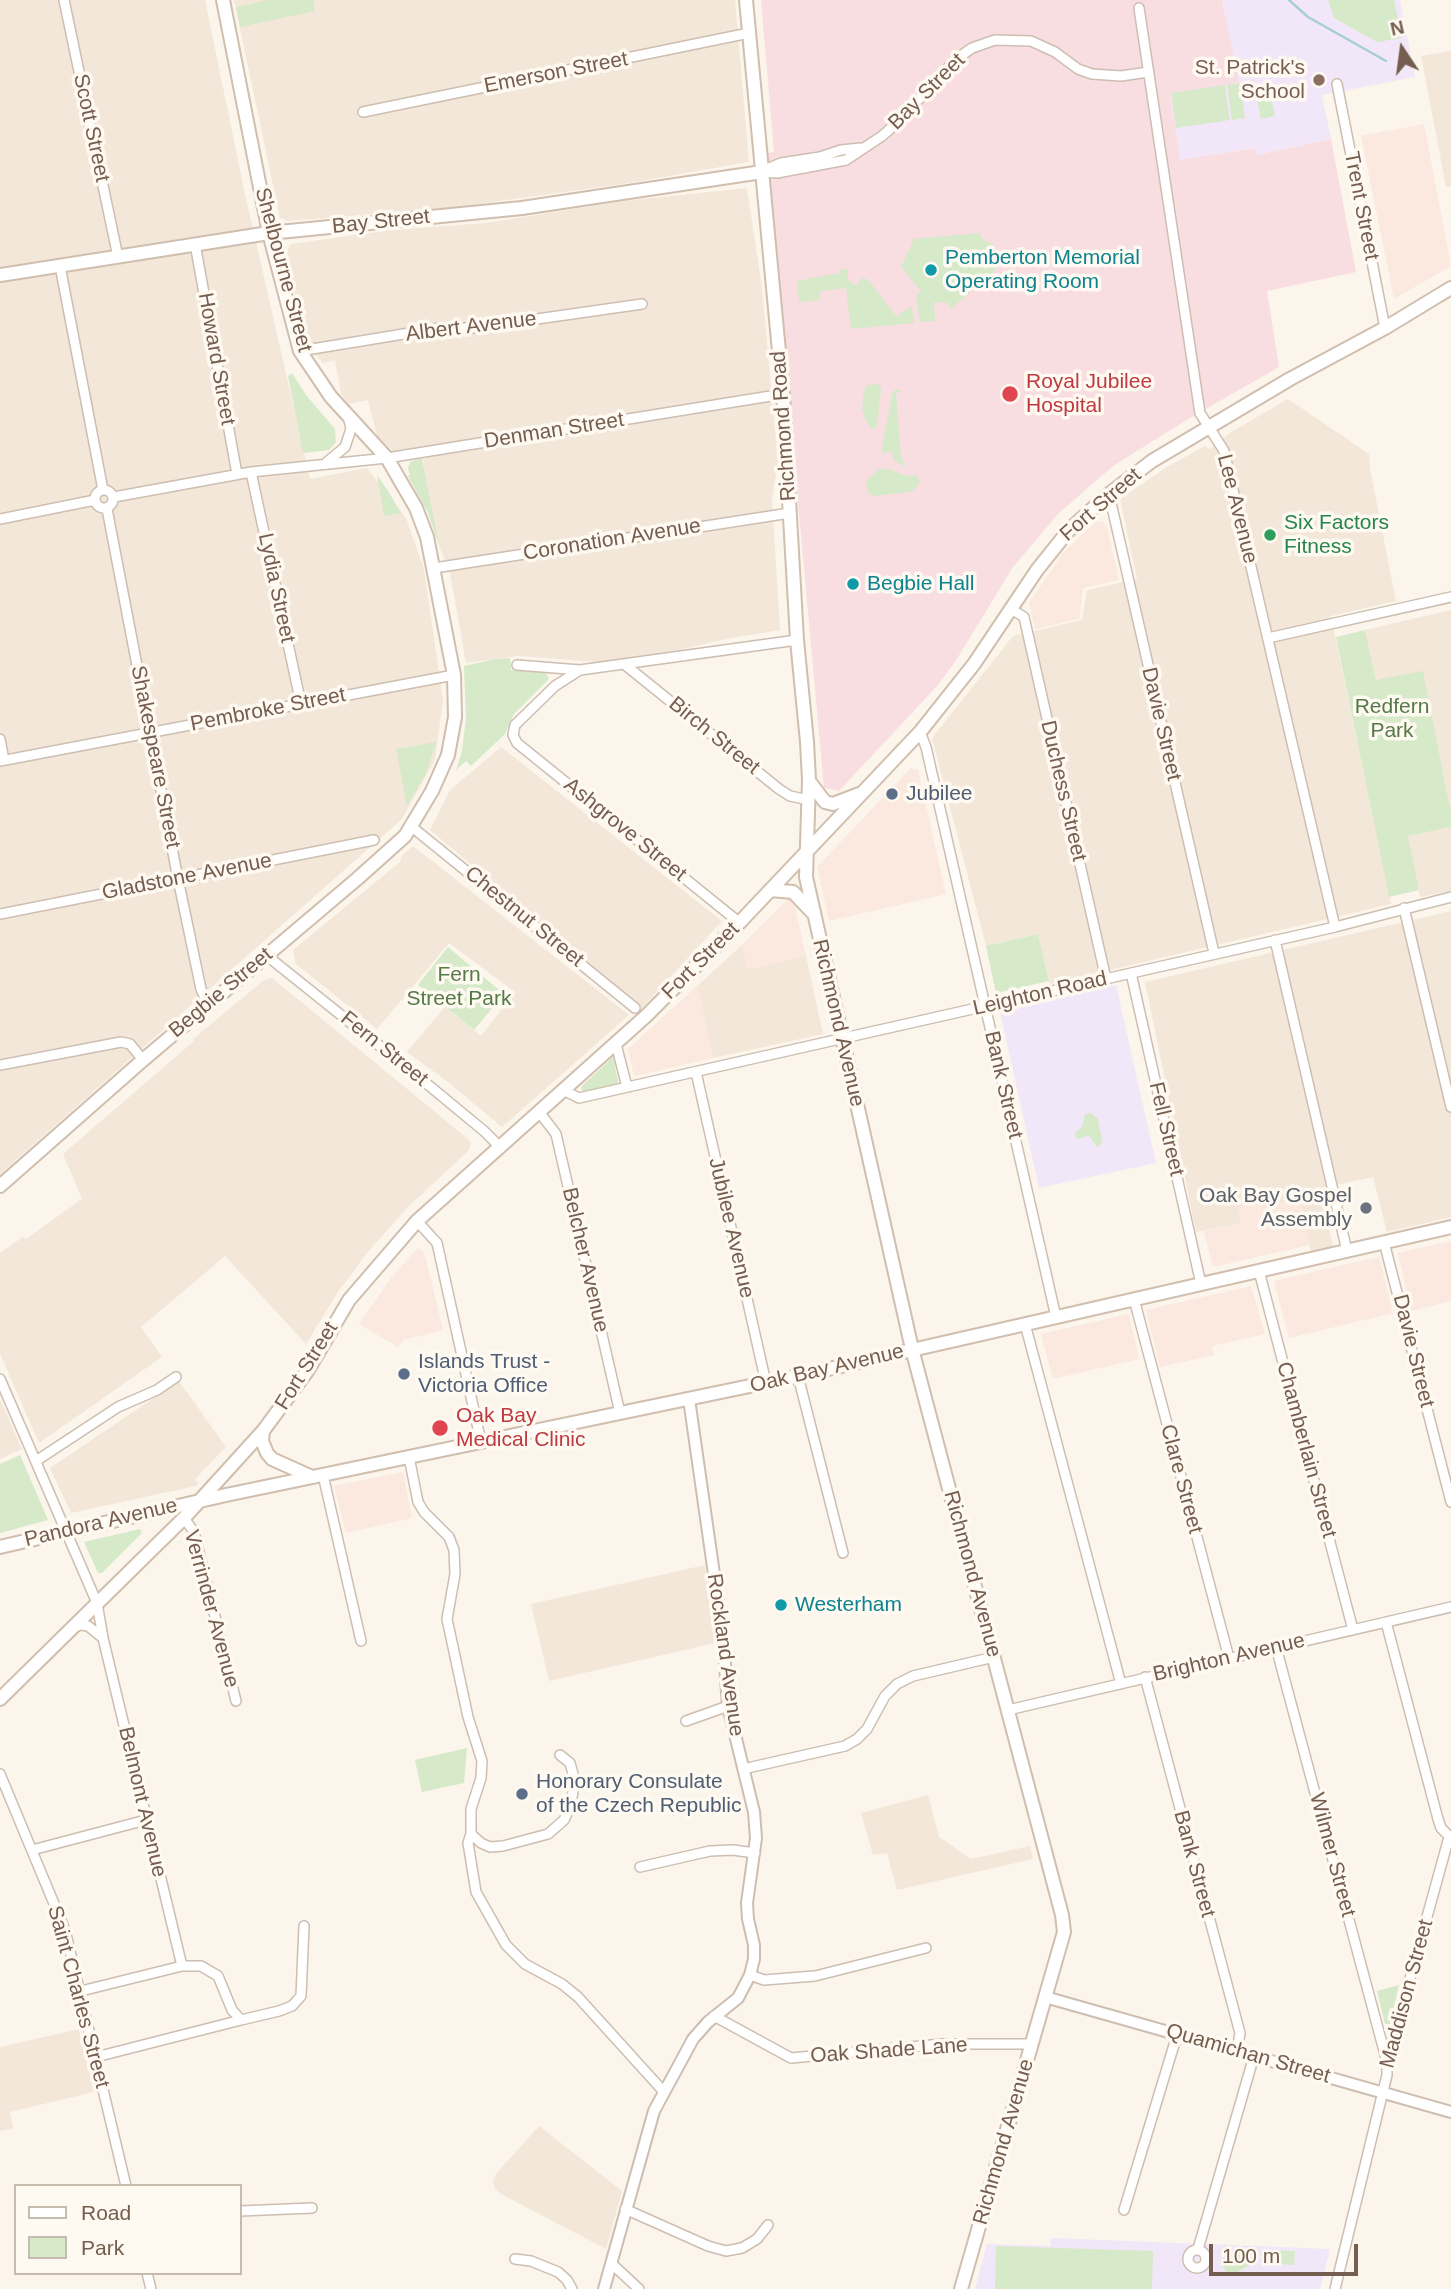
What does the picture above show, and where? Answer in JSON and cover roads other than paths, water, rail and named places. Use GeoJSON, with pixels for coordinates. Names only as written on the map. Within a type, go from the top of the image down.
{"type":"FeatureCollection","features":[{"type":"Feature","properties":{"kind":"main road","name":"Shelbourne Street"},"geometry":{"type":"LineString","coordinates":[[223,0],[269,233],[300,352],[331,397],[387,458],[416,508],[427,537],[454,675],[455,717],[448,755],[432,791]]}},
{"type":"Feature","properties":{"kind":"main road","name":"Richmond Road"},"geometry":{"type":"LineString","coordinates":[[746,0],[783,394],[797,640],[809,780],[805,852]]}},
{"type":"Feature","properties":{"kind":"main road","name":"Bay Street"},"geometry":{"type":"LineString","coordinates":[[0,275],[269,233],[522,208],[762,172]]}},
{"type":"Feature","properties":{"kind":"main road","name":"Fort Street"},"geometry":{"type":"LineString","coordinates":[[0,1699],[184,1518],[263,1431],[308,1370],[349,1300],[417,1221],[616,1044],[740,922],[920,732],[974,664],[1070,528],[1152,461],[1451,288]]}},
{"type":"Feature","properties":{"kind":"main road"},"geometry":{"type":"LineString","coordinates":[[809,780],[818,796],[832,804],[865,792]]}},
{"type":"Feature","properties":{"kind":"main road","name":"Begbie Street"},"geometry":{"type":"LineString","coordinates":[[0,1186],[266,954],[357,879],[412,827],[432,791]]}},
{"type":"Feature","properties":{"kind":"main road","name":"Richmond Avenue"},"geometry":{"type":"LineString","coordinates":[[805,852],[806,877],[813,912],[912,1349],[1062,1915],[1064,1932],[961,2289]]}},
{"type":"Feature","properties":{"kind":"main road"},"geometry":{"type":"LineString","coordinates":[[770,890],[793,892],[813,912]]}},
{"type":"Feature","properties":{"kind":"main road","name":"Oak Bay Avenue"},"geometry":{"type":"LineString","coordinates":[[201,1500],[766,1383],[1451,1227]]}},
{"type":"Feature","properties":{"kind":"main road"},"geometry":{"type":"LineString","coordinates":[[263,1431],[262,1441],[272,1459],[317,1476]]}},
{"type":"Feature","properties":{"kind":"main road","name":"Pandora Avenue"},"geometry":{"type":"LineString","coordinates":[[0,1546],[201,1500]]}},
{"type":"Feature","properties":{"kind":"street","name":"Scott Street"},"geometry":{"type":"LineString","coordinates":[[64,0],[118,257]]}},
{"type":"Feature","properties":{"kind":"street","name":"Lee Avenue"},"geometry":{"type":"LineString","coordinates":[[1139,8],[1200,413],[1224,451],[1335,927]]}},
{"type":"Feature","properties":{"kind":"street","name":"Emerson Street"},"geometry":{"type":"LineString","coordinates":[[363,112],[749,33]]}},
{"type":"Feature","properties":{"kind":"street","name":"Bay Street"},"geometry":{"type":"LineString","coordinates":[[762,172],[781,163],[820,157],[841,150],[866,148],[897,123],[956,60],[972,48],[995,40],[1031,41],[1055,52],[1078,69],[1092,74],[1121,76],[1148,72]]}},
{"type":"Feature","properties":{"kind":"street","name":"Trent Street"},"geometry":{"type":"LineString","coordinates":[[1337,84],[1385,328]]}},
{"type":"Feature","properties":{"kind":"street","name":"Howard Street"},"geometry":{"type":"LineString","coordinates":[[195,244],[237,474]]}},
{"type":"Feature","properties":{"kind":"street"},"geometry":{"type":"LineString","coordinates":[[61,266],[103,490]]}},
{"type":"Feature","properties":{"kind":"street","name":"Albert Avenue"},"geometry":{"type":"LineString","coordinates":[[300,352],[440,328],[474,328],[642,303]]}},
{"type":"Feature","properties":{"kind":"street","name":"Denman Street"},"geometry":{"type":"LineString","coordinates":[[114,497],[237,474],[387,458],[783,394]]}},
{"type":"Feature","properties":{"kind":"street"},"geometry":{"type":"LineString","coordinates":[[324,464],[345,447],[351,429],[347,414]]}},
{"type":"Feature","properties":{"kind":"street","name":"Lydia Street"},"geometry":{"type":"LineString","coordinates":[[251,472],[300,704]]}},
{"type":"Feature","properties":{"kind":"street"},"geometry":{"type":"LineString","coordinates":[[103,490],[110,491],[114,497],[113,504],[107,509],[99,507],[95,500],[97,494],[103,490]]}},
{"type":"Feature","properties":{"kind":"street","name":"Davie Street"},"geometry":{"type":"LineString","coordinates":[[1109,494],[1214,953]]}},
{"type":"Feature","properties":{"kind":"street"},"geometry":{"type":"LineString","coordinates":[[0,519],[95,500]]}},
{"type":"Feature","properties":{"kind":"street","name":"Shakespeare Street"},"geometry":{"type":"LineString","coordinates":[[107,509],[178,879],[201,989],[208,1005]]}},
{"type":"Feature","properties":{"kind":"street","name":"Coronation Avenue"},"geometry":{"type":"LineString","coordinates":[[434,568],[790,513]]}},
{"type":"Feature","properties":{"kind":"street"},"geometry":{"type":"LineString","coordinates":[[1268,638],[1451,597]]}},
{"type":"Feature","properties":{"kind":"street","name":"Duchess Street"},"geometry":{"type":"LineString","coordinates":[[1011,609],[1024,617],[1106,979]]}},
{"type":"Feature","properties":{"kind":"street"},"geometry":{"type":"LineString","coordinates":[[517,665],[580,670],[797,640]]}},
{"type":"Feature","properties":{"kind":"street","name":"Birch Street"},"geometry":{"type":"LineString","coordinates":[[624,664],[779,789],[790,796],[809,800]]}},
{"type":"Feature","properties":{"kind":"street","name":"Ashgrove Street"},"geometry":{"type":"LineString","coordinates":[[580,670],[545,696],[515,725],[513,735],[517,743],[740,922]]}},
{"type":"Feature","properties":{"kind":"street","name":"Pembroke Street"},"geometry":{"type":"LineString","coordinates":[[2,760],[454,675]]}},
{"type":"Feature","properties":{"kind":"street","name":"Bank Street"},"geometry":{"type":"LineString","coordinates":[[920,732],[926,747],[1056,1317]]}},
{"type":"Feature","properties":{"kind":"street"},"geometry":{"type":"LineString","coordinates":[[0,739],[2,760]]}},
{"type":"Feature","properties":{"kind":"street","name":"Chestnut Street"},"geometry":{"type":"LineString","coordinates":[[412,827],[635,1008]]}},
{"type":"Feature","properties":{"kind":"street","name":"Gladstone Avenue"},"geometry":{"type":"LineString","coordinates":[[0,914],[374,840]]}},
{"type":"Feature","properties":{"kind":"street","name":"Leighton Road"},"geometry":{"type":"LineString","coordinates":[[565,1091],[579,1098],[1335,927],[1451,897]]}},
{"type":"Feature","properties":{"kind":"street"},"geometry":{"type":"LineString","coordinates":[[1404,908],[1451,1107]]}},
{"type":"Feature","properties":{"kind":"street"},"geometry":{"type":"LineString","coordinates":[[1275,940],[1347,1251]]}},
{"type":"Feature","properties":{"kind":"street","name":"Fern Street"},"geometry":{"type":"LineString","coordinates":[[266,954],[499,1146]]}},
{"type":"Feature","properties":{"kind":"street","name":"Fell Street"},"geometry":{"type":"LineString","coordinates":[[1130,973],[1201,1284]]}},
{"type":"Feature","properties":{"kind":"street"},"geometry":{"type":"LineString","coordinates":[[0,1065],[121,1042],[130,1044],[143,1060]]}},
{"type":"Feature","properties":{"kind":"street"},"geometry":{"type":"LineString","coordinates":[[616,1044],[627,1087]]}},
{"type":"Feature","properties":{"kind":"street","name":"Jubilee Avenue"},"geometry":{"type":"LineString","coordinates":[[696,1072],[766,1383]]}},
{"type":"Feature","properties":{"kind":"street","name":"Belcher Avenue"},"geometry":{"type":"LineString","coordinates":[[540,1112],[556,1134],[620,1413]]}},
{"type":"Feature","properties":{"kind":"street"},"geometry":{"type":"LineString","coordinates":[[417,1221],[437,1243],[481,1443]]}},
{"type":"Feature","properties":{"kind":"street","name":"Davie Street"},"geometry":{"type":"LineString","coordinates":[[1384,1242],[1451,1502]]}},
{"type":"Feature","properties":{"kind":"street","name":"Chamberlain Street"},"geometry":{"type":"LineString","coordinates":[[1259,1271],[1353,1630]]}},
{"type":"Feature","properties":{"kind":"street","name":"Clare Street"},"geometry":{"type":"LineString","coordinates":[[1134,1299],[1229,1658]]}},
{"type":"Feature","properties":{"kind":"street"},"geometry":{"type":"LineString","coordinates":[[1025,1324],[1121,1684]]}},
{"type":"Feature","properties":{"kind":"street"},"geometry":{"type":"LineString","coordinates":[[798,1376],[843,1553]]}},
{"type":"Feature","properties":{"kind":"street"},"geometry":{"type":"LineString","coordinates":[[36,1461],[118,1408],[157,1390],[176,1377]]}},
{"type":"Feature","properties":{"kind":"street","name":"Belmont Avenue"},"geometry":{"type":"LineString","coordinates":[[0,1379],[97,1603],[103,1638],[182,1966]]}},
{"type":"Feature","properties":{"kind":"street","name":"Rockland Avenue"},"geometry":{"type":"LineString","coordinates":[[604,2289],[654,2111],[694,2039],[715,2016],[738,1998],[750,1975],[754,1959],[747,1903],[755,1853],[754,1812],[727,1706],[723,1637],[689,1399]]}},
{"type":"Feature","properties":{"kind":"street"},"geometry":{"type":"LineString","coordinates":[[409,1457],[418,1502],[424,1512],[449,1537],[454,1550],[455,1574],[447,1619],[468,1717],[482,1760],[481,1778],[471,1809],[471,1834],[468,1843],[476,1892],[506,1945],[525,1964],[562,1984],[578,1997],[664,2092]]}},
{"type":"Feature","properties":{"kind":"street"},"geometry":{"type":"LineString","coordinates":[[317,1476],[361,1641]]}},
{"type":"Feature","properties":{"kind":"street","name":"Verrinder Avenue"},"geometry":{"type":"LineString","coordinates":[[184,1518],[194,1532],[236,1701]]}},
{"type":"Feature","properties":{"kind":"street","name":"Brighton Avenue"},"geometry":{"type":"LineString","coordinates":[[1008,1710],[1451,1607]]}},
{"type":"Feature","properties":{"kind":"street","name":"Maddison Street"},"geometry":{"type":"LineString","coordinates":[[1335,2289],[1387,2075],[1387,2062],[1450,1838],[1441,1828],[1438,1819],[1386,1622]]}},
{"type":"Feature","properties":{"kind":"street"},"geometry":{"type":"LineString","coordinates":[[73,1628],[88,1626],[103,1638]]}},
{"type":"Feature","properties":{"kind":"street","name":"Wilmer Street"},"geometry":{"type":"LineString","coordinates":[[1276,1647],[1387,2062]]}},
{"type":"Feature","properties":{"kind":"street"},"geometry":{"type":"LineString","coordinates":[[743,1769],[845,1746],[858,1740],[885,1696],[897,1684],[913,1676],[994,1657]]}},
{"type":"Feature","properties":{"kind":"street","name":"Bank Street"},"geometry":{"type":"LineString","coordinates":[[1145,1677],[1240,2033],[1237,2052]]}},
{"type":"Feature","properties":{"kind":"street"},"geometry":{"type":"LineString","coordinates":[[686,1721],[727,1706]]}},
{"type":"Feature","properties":{"kind":"street"},"geometry":{"type":"LineString","coordinates":[[471,1834],[490,1847],[503,1846],[548,1834],[564,1820],[573,1792],[573,1774],[570,1763],[560,1755]]}},
{"type":"Feature","properties":{"kind":"street","name":"Saint Charles Street"},"geometry":{"type":"LineString","coordinates":[[0,1774],[65,1930],[126,2184]]}},
{"type":"Feature","properties":{"kind":"street"},"geometry":{"type":"LineString","coordinates":[[32,1850],[146,1820]]}},
{"type":"Feature","properties":{"kind":"street"},"geometry":{"type":"LineString","coordinates":[[640,1867],[710,1851],[755,1853]]}},
{"type":"Feature","properties":{"kind":"street"},"geometry":{"type":"LineString","coordinates":[[96,2057],[279,2011],[297,2003],[301,1996],[303,1977],[304,1926]]}},
{"type":"Feature","properties":{"kind":"street"},"geometry":{"type":"LineString","coordinates":[[750,1975],[764,1980],[815,1976],[926,1948]]}},
{"type":"Feature","properties":{"kind":"street"},"geometry":{"type":"LineString","coordinates":[[81,1991],[182,1966],[201,1966],[218,1976],[232,2010],[241,2020]]}},
{"type":"Feature","properties":{"kind":"street","name":"Quamichan Street"},"geometry":{"type":"LineString","coordinates":[[1045,1997],[1451,2112]]}},
{"type":"Feature","properties":{"kind":"street","name":"Oak Shade Lane"},"geometry":{"type":"LineString","coordinates":[[715,2016],[791,2058],[942,2044],[1031,2044]]}},
{"type":"Feature","properties":{"kind":"street"},"geometry":{"type":"LineString","coordinates":[[1124,2210],[1177,2035]]}},
{"type":"Feature","properties":{"kind":"street"},"geometry":{"type":"LineString","coordinates":[[1198,2249],[1254,2056]]}},
{"type":"Feature","properties":{"kind":"street"},"geometry":{"type":"LineString","coordinates":[[242,2211],[312,2208]]}},
{"type":"Feature","properties":{"kind":"street"},"geometry":{"type":"LineString","coordinates":[[625,2209],[708,2246],[726,2251],[742,2248],[757,2239],[768,2225]]}},
{"type":"Feature","properties":{"kind":"street"},"geometry":{"type":"LineString","coordinates":[[515,2259],[531,2261],[558,2272],[572,2289]]}},
{"type":"Feature","properties":{"kind":"street"},"geometry":{"type":"LineString","coordinates":[[611,2263],[639,2289]]}},
{"type":"Feature","properties":{"kind":"waterway"},"geometry":{"type":"LineString","coordinates":[[1289,0],[1308,17],[1386,61]]}},
{"type":"Feature","properties":{"kind":"place","name":"St. Patrick's School"},"geometry":{"type":"Point","coordinates":[1319,80]}},
{"type":"Feature","properties":{"kind":"place","name":"Pemberton Memorial Operating Room"},"geometry":{"type":"Point","coordinates":[931,270]}},
{"type":"Feature","properties":{"kind":"place","name":"Royal Jubilee Hospital"},"geometry":{"type":"Point","coordinates":[1010,394]}},
{"type":"Feature","properties":{"kind":"place","name":"Six Factors Fitness"},"geometry":{"type":"Point","coordinates":[1270,535]}},
{"type":"Feature","properties":{"kind":"place","name":"Begbie Hall"},"geometry":{"type":"Point","coordinates":[853,584]}},
{"type":"Feature","properties":{"kind":"place","name":"Jubilee"},"geometry":{"type":"Point","coordinates":[892,794]}},
{"type":"Feature","properties":{"kind":"place","name":"Oak Bay Gospel Assembly"},"geometry":{"type":"Point","coordinates":[1366,1208]}},
{"type":"Feature","properties":{"kind":"place","name":"Islands Trust - Victoria Office"},"geometry":{"type":"Point","coordinates":[404,1374]}},
{"type":"Feature","properties":{"kind":"place","name":"Oak Bay Medical Clinic"},"geometry":{"type":"Point","coordinates":[440,1428]}},
{"type":"Feature","properties":{"kind":"place","name":"Westerham"},"geometry":{"type":"Point","coordinates":[781,1605]}},
{"type":"Feature","properties":{"kind":"place","name":"Honorary Consulate of the Czech Republic"},"geometry":{"type":"Point","coordinates":[522,1794]}},
{"type":"Feature","properties":{"kind":"park label","name":"Redfern Park"},"geometry":{"type":"Point","coordinates":[1392,719]}},
{"type":"Feature","properties":{"kind":"park label","name":"Fern Street Park"},"geometry":{"type":"Point","coordinates":[459,987]}}]}
